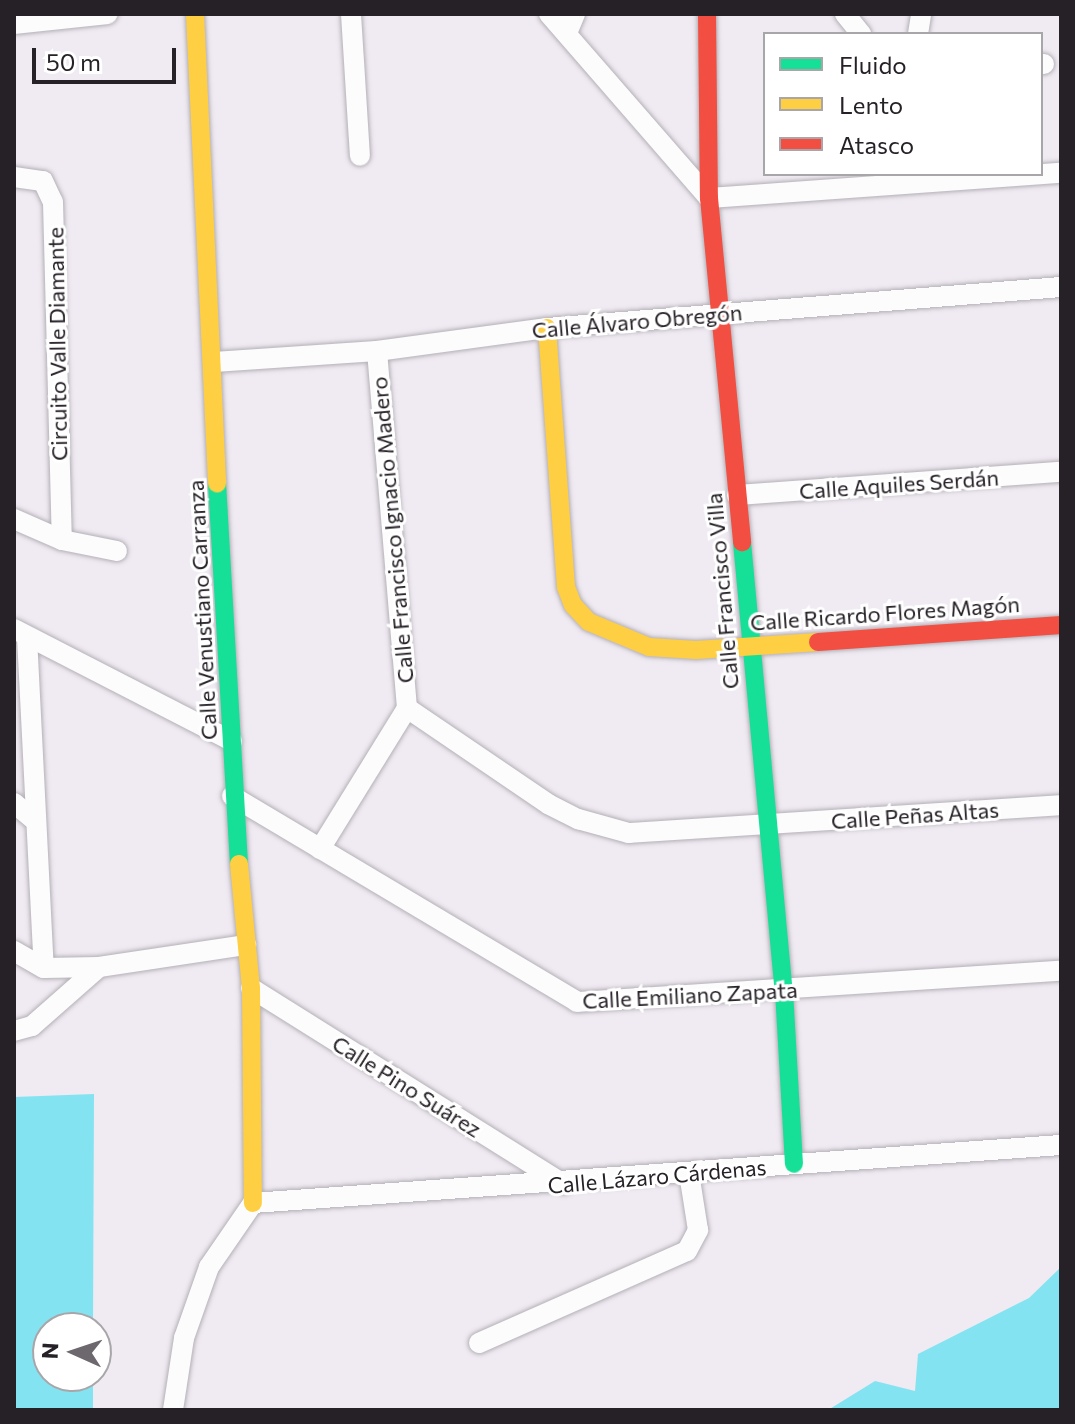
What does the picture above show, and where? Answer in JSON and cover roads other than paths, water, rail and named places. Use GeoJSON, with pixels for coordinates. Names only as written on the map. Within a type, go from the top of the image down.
{"type":"FeatureCollection","features":[{"type":"Feature","properties":{"kind":"street"},"geometry":{"type":"LineString","coordinates":[[14,24],[107,14]]}},
{"type":"Feature","properties":{"kind":"street","name":"Calle Venustiano Carranza"},"geometry":{"type":"LineString","coordinates":[[195,14],[232,741],[232,796],[251,988],[253,1203]]}},
{"type":"Feature","properties":{"kind":"street"},"geometry":{"type":"LineString","coordinates":[[351,14],[360,156]]}},
{"type":"Feature","properties":{"kind":"street"},"geometry":{"type":"LineString","coordinates":[[549,14],[571,24],[709,198],[910,179],[986,176]]}},
{"type":"Feature","properties":{"kind":"street","name":"Calle Francisco Villa"},"geometry":{"type":"LineString","coordinates":[[707,14],[709,198],[784,991],[794,1164]]}},
{"type":"Feature","properties":{"kind":"street"},"geometry":{"type":"LineString","coordinates":[[845,14],[859,32]]}},
{"type":"Feature","properties":{"kind":"street","name":"Circuito Valle Diamante"},"geometry":{"type":"LineString","coordinates":[[14,177],[43,181],[53,202],[62,540]]}},
{"type":"Feature","properties":{"kind":"street","name":"Calle Álvaro Obregón"},"geometry":{"type":"LineString","coordinates":[[214,362],[377,351],[547,328],[1061,287]]}},
{"type":"Feature","properties":{"kind":"street","name":"Calle Ricardo Flores Magón"},"geometry":{"type":"LineString","coordinates":[[547,328],[566,587],[573,605],[618,638],[649,647],[750,647],[1061,625]]}},
{"type":"Feature","properties":{"kind":"street","name":"Calle Francisco Ignacio Madero"},"geometry":{"type":"LineString","coordinates":[[377,351],[407,708]]}},
{"type":"Feature","properties":{"kind":"street","name":"Calle Aquiles Serdán"},"geometry":{"type":"LineString","coordinates":[[737,495],[1061,472]]}},
{"type":"Feature","properties":{"kind":"street"},"geometry":{"type":"LineString","coordinates":[[14,519],[62,540],[117,551]]}},
{"type":"Feature","properties":{"kind":"street"},"geometry":{"type":"LineString","coordinates":[[21,633],[232,741]]}},
{"type":"Feature","properties":{"kind":"street"},"geometry":{"type":"LineString","coordinates":[[21,633],[44,968]]}},
{"type":"Feature","properties":{"kind":"street"},"geometry":{"type":"LineString","coordinates":[[320,849],[407,708]]}},
{"type":"Feature","properties":{"kind":"street","name":"Calle Peñas Altas"},"geometry":{"type":"LineString","coordinates":[[407,708],[578,819],[629,833],[1061,805]]}},
{"type":"Feature","properties":{"kind":"street","name":"Calle Emiliano Zapata"},"geometry":{"type":"LineString","coordinates":[[232,796],[577,1002],[1061,971]]}},
{"type":"Feature","properties":{"kind":"street"},"geometry":{"type":"LineString","coordinates":[[14,803],[33,819]]}},
{"type":"Feature","properties":{"kind":"street"},"geometry":{"type":"LineString","coordinates":[[14,951],[44,968],[99,967],[246,945]]}},
{"type":"Feature","properties":{"kind":"street"},"geometry":{"type":"LineString","coordinates":[[14,1031],[32,1026],[99,967]]}},
{"type":"Feature","properties":{"kind":"street","name":"Calle Pino Suárez"},"geometry":{"type":"LineString","coordinates":[[251,988],[564,1184]]}},
{"type":"Feature","properties":{"kind":"street","name":"Calle Lázaro Cárdenas"},"geometry":{"type":"LineString","coordinates":[[253,1203],[564,1184],[1061,1145]]}},
{"type":"Feature","properties":{"kind":"street"},"geometry":{"type":"LineString","coordinates":[[479,1343],[687,1251],[698,1230],[689,1173]]}},
{"type":"Feature","properties":{"kind":"street"},"geometry":{"type":"LineString","coordinates":[[173,1410],[184,1338],[209,1267],[253,1203]]}},
{"type":"Feature","properties":{"kind":"water"},"geometry":{"type":"Polygon","coordinates":[[[94,1094],[93,1312],[32,1312],[32,1392],[93,1392],[93,1410],[14,1410],[14,1097],[94,1094]]]}},
{"type":"Feature","properties":{"kind":"water"},"geometry":{"type":"Polygon","coordinates":[[[1061,1267],[1061,1410],[828,1410],[875,1381],[915,1391],[918,1354],[1029,1298],[1061,1267]]]}}]}
